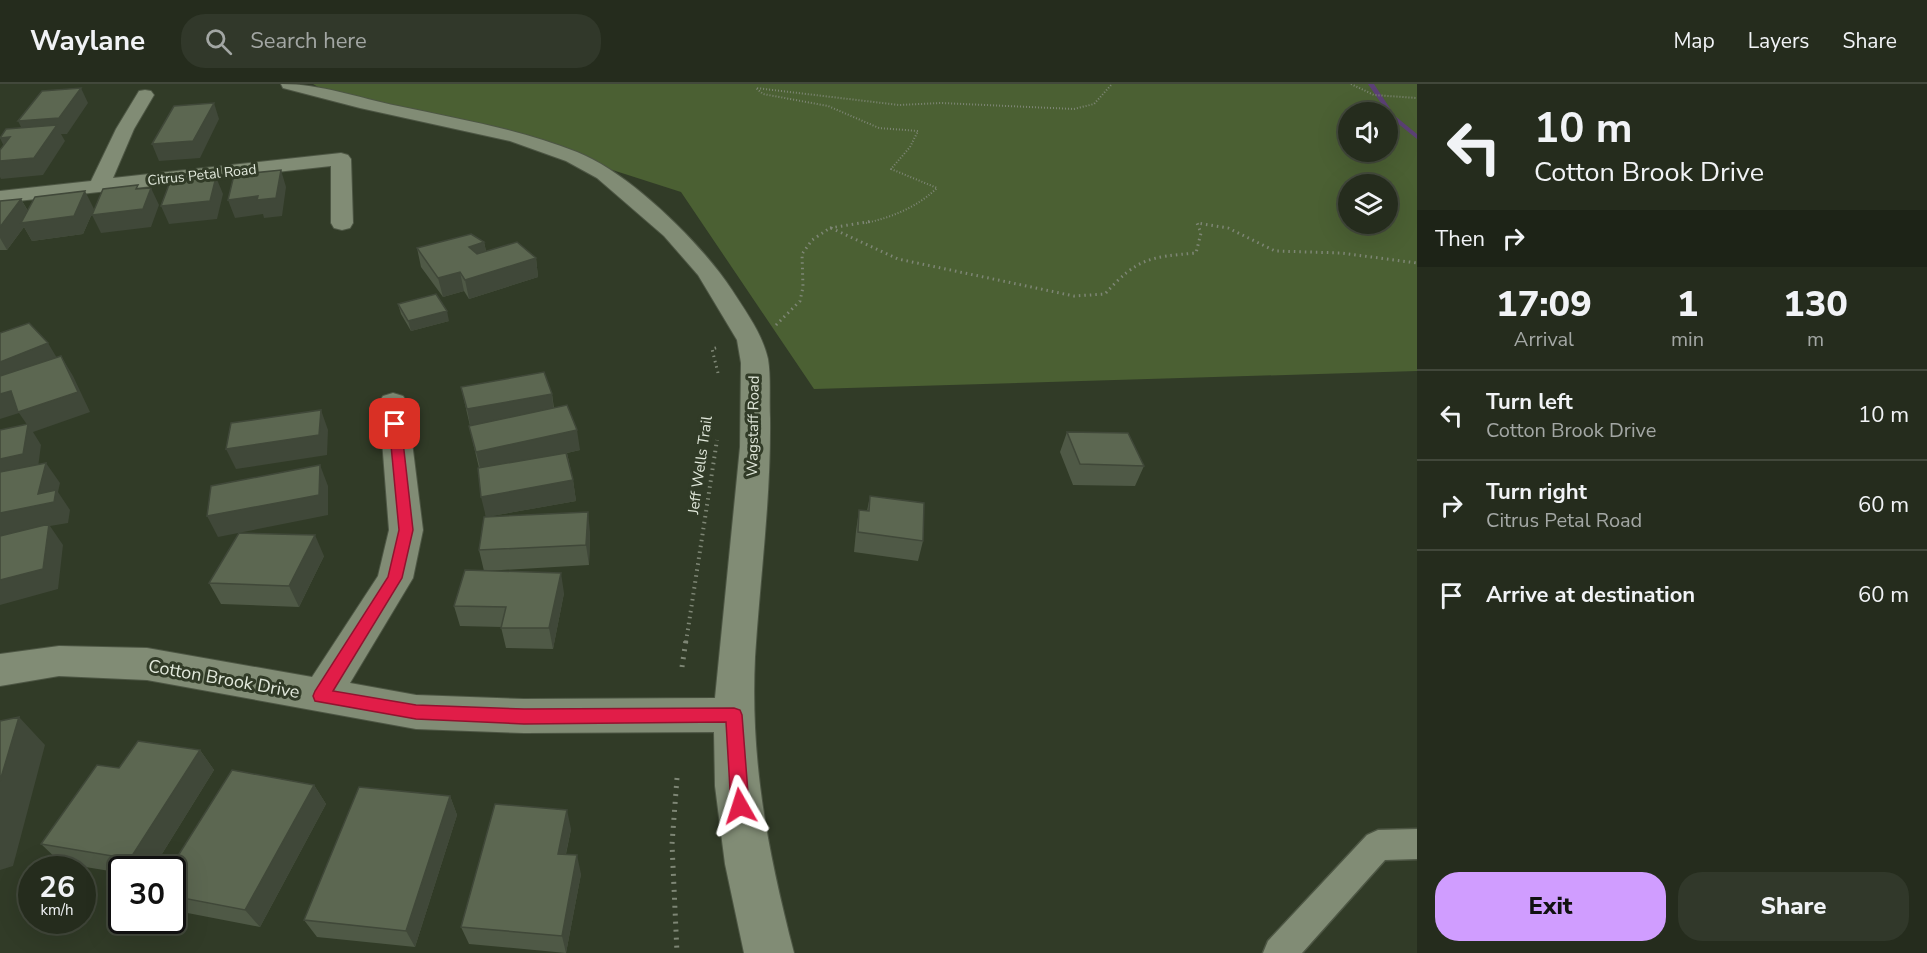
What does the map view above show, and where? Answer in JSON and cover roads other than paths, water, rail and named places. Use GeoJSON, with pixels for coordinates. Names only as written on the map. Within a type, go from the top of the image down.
{"type":"FeatureCollection","features":[{"type":"Feature","properties":{"kind":"street","name":"Wagstaff Road"},"geometry":{"type":"LineString","coordinates":[[290,84],[360,103],[515,137],[573,157],[604,174],[672,231],[708,272],[750,340],[754,363],[755,447],[736,660],[734,715],[737,786],[748,864],[769,953]]}},
{"type":"Feature","properties":{"kind":"street"},"geometry":{"type":"LineString","coordinates":[[99,186],[125,129],[145,95]]}},
{"type":"Feature","properties":{"kind":"street","name":"Citrus Petal Road"},"geometry":{"type":"LineString","coordinates":[[0,197],[341,159],[342,223]]}},
{"type":"Feature","properties":{"kind":"street"},"geometry":{"type":"LineString","coordinates":[[321,696],[395,578],[406,530],[393,402]]}},
{"type":"Feature","properties":{"kind":"street","name":"Cotton Brook Drive"},"geometry":{"type":"LineString","coordinates":[[0,670],[59,662],[147,664],[321,696],[428,712],[524,717],[734,715]]}},
{"type":"Feature","properties":{"kind":"lane"},"geometry":{"type":"LineString","coordinates":[[1280,953],[1378,845],[1417,844]]}},
{"type":"Feature","properties":{"kind":"waterway"},"geometry":{"type":"LineString","coordinates":[[1371,84],[1393,117],[1417,137]]}}]}
